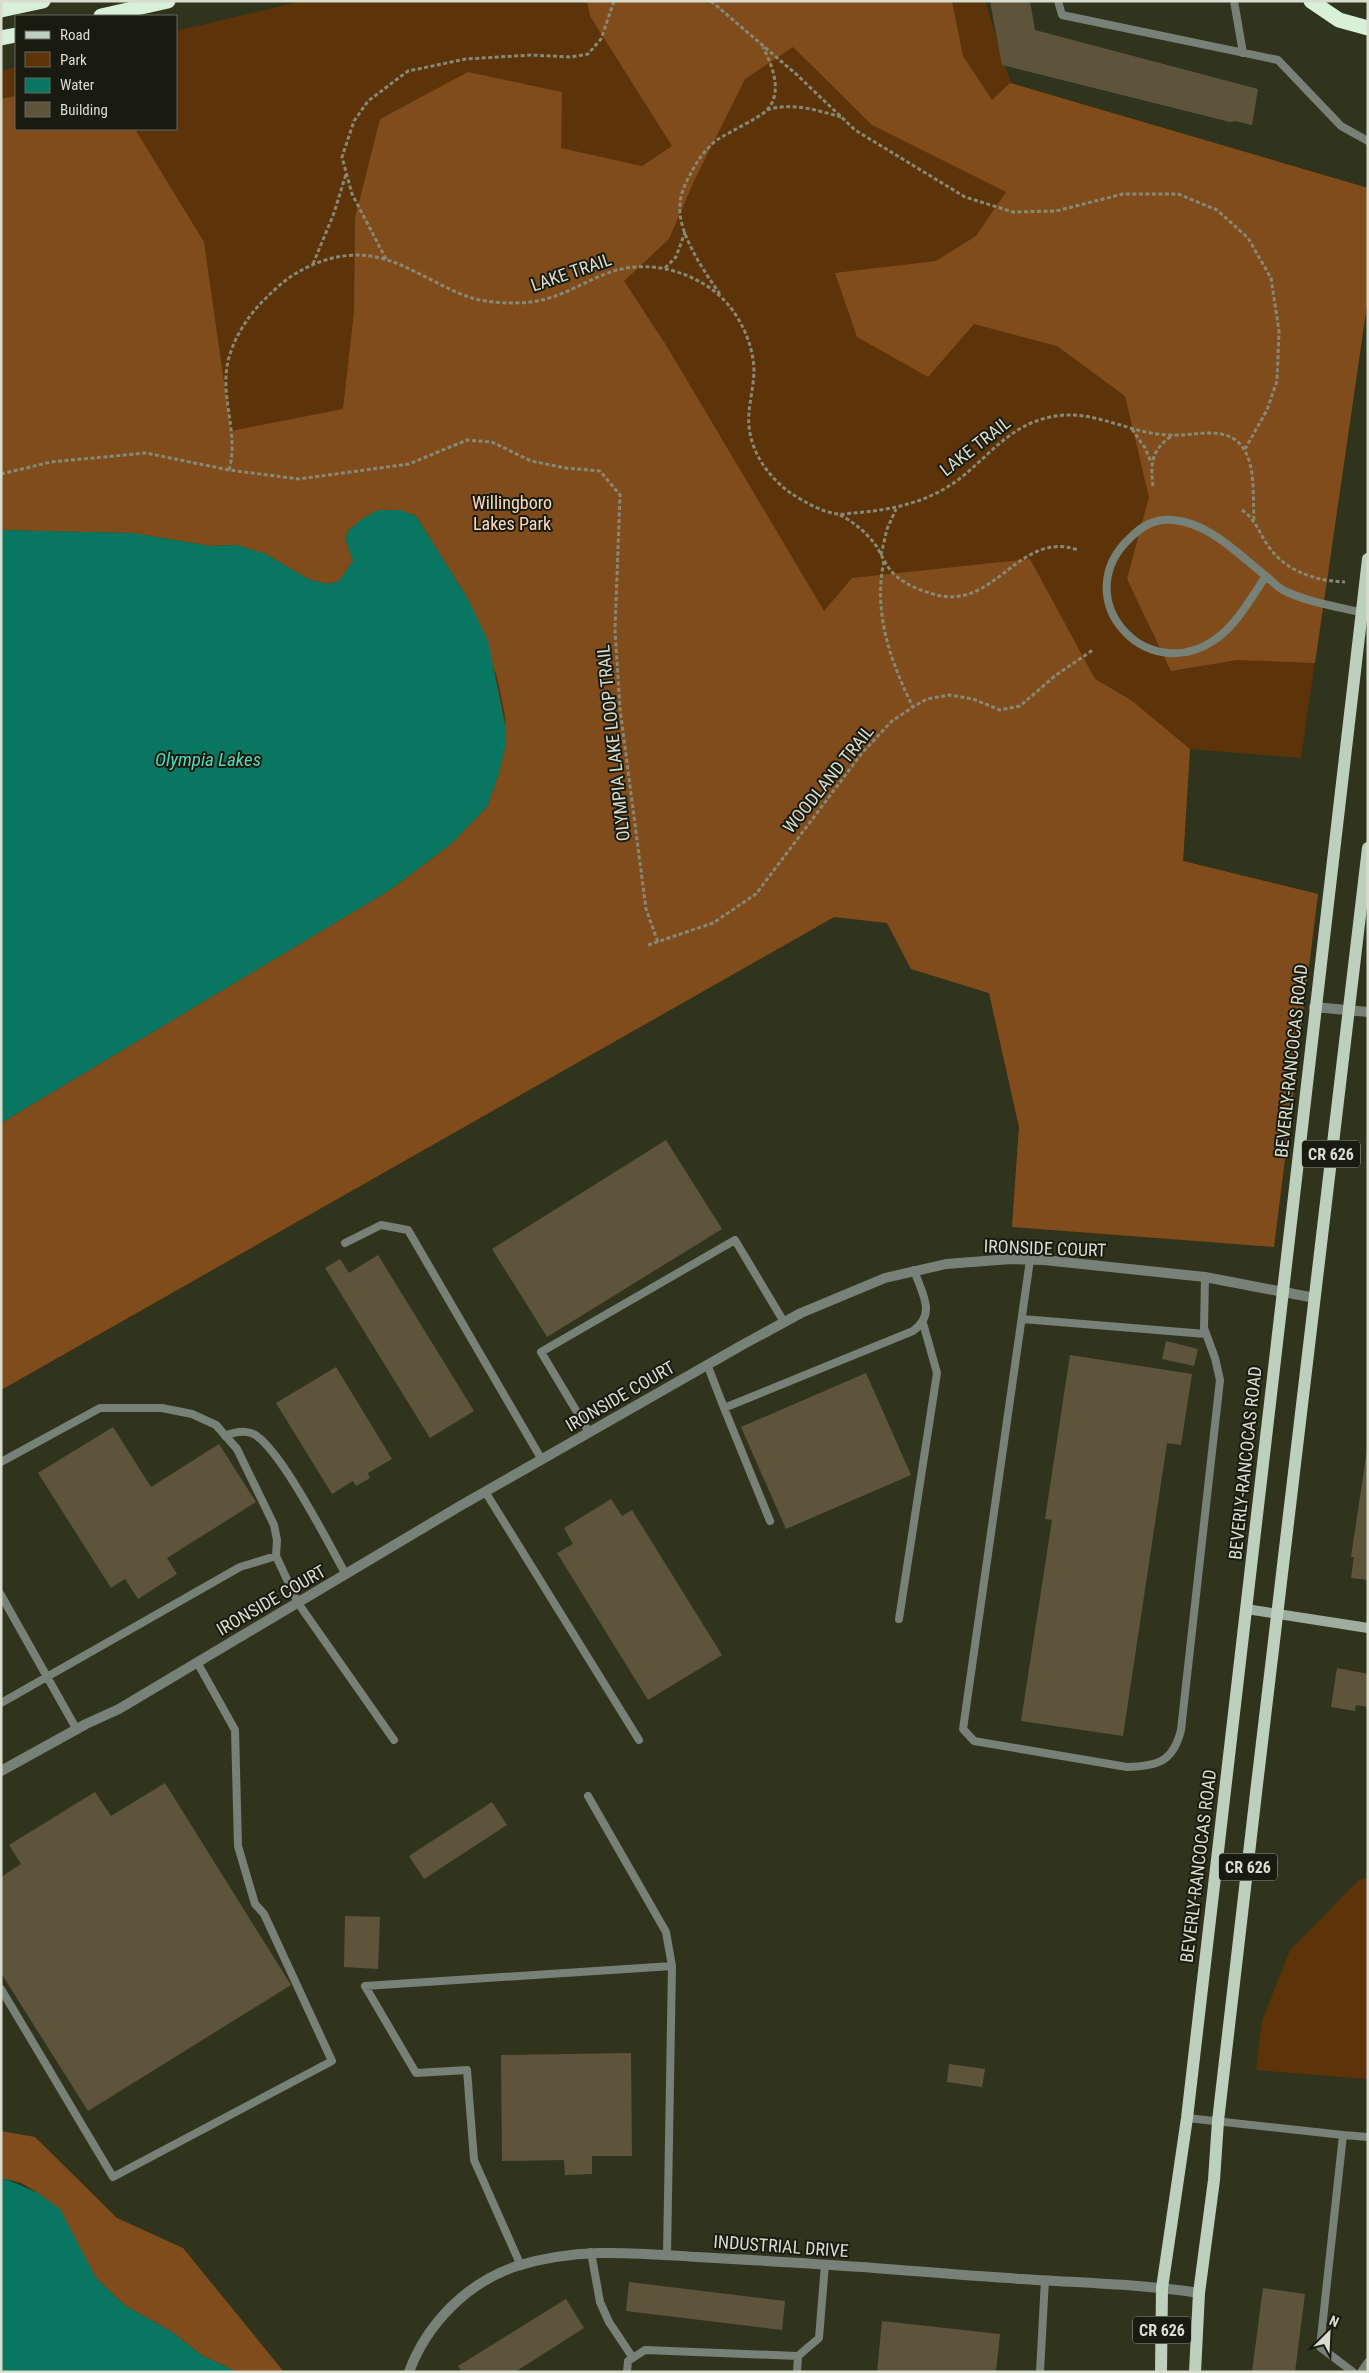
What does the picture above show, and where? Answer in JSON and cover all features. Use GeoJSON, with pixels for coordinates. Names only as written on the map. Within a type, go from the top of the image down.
{"type":"FeatureCollection","features":[{"type":"Feature","properties":{"kind":"highway"},"geometry":{"type":"LineString","coordinates":[[1,10],[43,1]]}},
{"type":"Feature","properties":{"kind":"highway"},"geometry":{"type":"LineString","coordinates":[[105,15],[168,1]]}},
{"type":"Feature","properties":{"kind":"highway"},"geometry":{"type":"LineString","coordinates":[[1310,1],[1339,20],[1368,28]]}},
{"type":"Feature","properties":{"kind":"highway"},"geometry":{"type":"LineString","coordinates":[[1,38],[15,35]]}},
{"type":"Feature","properties":{"kind":"main road","name":"BEVERLY-RANCOCAS ROAD"},"geometry":{"type":"LineString","coordinates":[[1161,2372],[1162,2288],[1188,2118],[1314,1007],[1364,612],[1368,559]]}},
{"type":"Feature","properties":{"kind":"main road","name":"CR 626"},"geometry":{"type":"LineString","coordinates":[[1194,2372],[1199,2293],[1214,2180],[1218,2121],[1368,848]]}},
{"type":"Feature","properties":{"kind":"street"},"geometry":{"type":"LineString","coordinates":[[1314,1007],[1368,1012]]}},
{"type":"Feature","properties":{"kind":"street","name":"IRONSIDE COURT"},"geometry":{"type":"LineString","coordinates":[[1,1771],[119,1709],[707,1364],[784,1322],[856,1288],[914,1270],[978,1261],[1030,1260],[1111,1266],[1205,1277],[1282,1290],[1315,1298]]}},
{"type":"Feature","properties":{"kind":"street"},"geometry":{"type":"LineString","coordinates":[[1246,1608],[1368,1628]]}},
{"type":"Feature","properties":{"kind":"street","name":"INDUSTRIAL DRIVE"},"geometry":{"type":"LineString","coordinates":[[409,2372],[415,2355],[426,2335],[456,2302],[494,2276],[558,2256],[591,2252],[825,2264],[1162,2288],[1199,2293]]}},
{"type":"Feature","properties":{"kind":"lane"},"geometry":{"type":"LineString","coordinates":[[1058,1],[1062,15],[1278,60],[1341,126],[1368,141]]}},
{"type":"Feature","properties":{"kind":"lane"},"geometry":{"type":"LineString","coordinates":[[1234,1],[1243,53]]}},
{"type":"Feature","properties":{"kind":"lane"},"geometry":{"type":"LineString","coordinates":[[1266,576],[1232,623],[1215,640],[1193,652],[1168,654],[1140,645],[1117,625],[1107,600],[1107,571],[1124,543],[1145,524],[1173,520],[1199,527],[1224,542],[1286,592],[1364,612]]}},
{"type":"Feature","properties":{"kind":"lane"},"geometry":{"type":"LineString","coordinates":[[345,1243],[381,1225],[408,1230],[542,1460]]}},
{"type":"Feature","properties":{"kind":"lane"},"geometry":{"type":"LineString","coordinates":[[589,1432],[541,1352],[735,1240],[784,1322]]}},
{"type":"Feature","properties":{"kind":"lane"},"geometry":{"type":"LineString","coordinates":[[1030,1260],[963,1729],[974,1741],[1127,1767],[1146,1766],[1167,1759],[1177,1747],[1181,1730],[1220,1380],[1215,1358],[1206,1334],[1205,1277]]}},
{"type":"Feature","properties":{"kind":"lane"},"geometry":{"type":"LineString","coordinates":[[899,1619],[937,1374],[923,1324],[927,1309],[914,1270]]}},
{"type":"Feature","properties":{"kind":"lane"},"geometry":{"type":"LineString","coordinates":[[1022,1319],[1206,1334]]}},
{"type":"Feature","properties":{"kind":"lane"},"geometry":{"type":"LineString","coordinates":[[724,1408],[913,1331],[923,1324]]}},
{"type":"Feature","properties":{"kind":"lane"},"geometry":{"type":"LineString","coordinates":[[707,1364],[770,1521]]}},
{"type":"Feature","properties":{"kind":"lane"},"geometry":{"type":"LineString","coordinates":[[1,1462],[8,1456],[100,1408],[162,1408],[192,1414],[216,1425],[237,1449],[274,1525],[277,1540],[276,1556],[298,1603],[394,1740]]}},
{"type":"Feature","properties":{"kind":"lane"},"geometry":{"type":"LineString","coordinates":[[225,1436],[236,1431],[252,1433],[266,1444],[281,1462],[346,1575]]}},
{"type":"Feature","properties":{"kind":"lane"},"geometry":{"type":"LineString","coordinates":[[486,1493],[639,1740]]}},
{"type":"Feature","properties":{"kind":"lane"},"geometry":{"type":"LineString","coordinates":[[1,1703],[240,1567],[276,1556]]}},
{"type":"Feature","properties":{"kind":"lane"},"geometry":{"type":"LineString","coordinates":[[1,1595],[77,1730]]}},
{"type":"Feature","properties":{"kind":"lane"},"geometry":{"type":"LineString","coordinates":[[1,1990],[113,2177],[332,2061],[264,1914],[255,1904],[238,1846],[235,1730],[197,1662]]}},
{"type":"Feature","properties":{"kind":"lane"},"geometry":{"type":"LineString","coordinates":[[588,1796],[666,1932],[672,1966],[667,2255]]}},
{"type":"Feature","properties":{"kind":"lane"},"geometry":{"type":"LineString","coordinates":[[521,2266],[474,2160],[467,2070],[416,2073],[364,1986],[672,1966]]}},
{"type":"Feature","properties":{"kind":"lane"},"geometry":{"type":"LineString","coordinates":[[1188,2118],[1368,2137]]}},
{"type":"Feature","properties":{"kind":"lane"},"geometry":{"type":"LineString","coordinates":[[1343,2135],[1320,2347],[1353,2372]]}},
{"type":"Feature","properties":{"kind":"lane"},"geometry":{"type":"LineString","coordinates":[[591,2252],[600,2302],[609,2322],[633,2358]]}},
{"type":"Feature","properties":{"kind":"lane"},"geometry":{"type":"LineString","coordinates":[[627,2372],[628,2361],[645,2350],[798,2356],[819,2338],[825,2264]]}},
{"type":"Feature","properties":{"kind":"lane"},"geometry":{"type":"LineString","coordinates":[[1040,2372],[1045,2280]]}},
{"type":"Feature","properties":{"kind":"lane"},"geometry":{"type":"LineString","coordinates":[[797,2372],[798,2356]]}},
{"type":"Feature","properties":{"kind":"lane"},"geometry":{"type":"LineString","coordinates":[[1361,2372],[1368,2362]]}},
{"type":"Feature","properties":{"kind":"path"},"geometry":{"type":"LineString","coordinates":[[386,259],[352,194],[342,157],[354,121],[368,101],[408,71],[466,59],[588,54],[601,39],[614,1]]}},
{"type":"Feature","properties":{"kind":"path"},"geometry":{"type":"LineString","coordinates":[[711,1],[762,44],[855,130],[965,196],[1013,212],[1056,211],[1123,194],[1178,194],[1217,210],[1248,238],[1271,278],[1279,331],[1277,381],[1267,410],[1244,449],[1252,470],[1254,520]]}},
{"type":"Feature","properties":{"kind":"path"},"geometry":{"type":"LineString","coordinates":[[762,44],[773,69],[775,91],[766,110]]}},
{"type":"Feature","properties":{"kind":"path"},"geometry":{"type":"LineString","coordinates":[[726,302],[710,279],[685,232],[680,205],[686,181],[696,162],[715,142],[766,110],[781,105],[818,110],[842,118]]}},
{"type":"Feature","properties":{"kind":"path"},"geometry":{"type":"LineString","coordinates":[[314,264],[334,213],[346,174]]}},
{"type":"Feature","properties":{"kind":"path"},"geometry":{"type":"LineString","coordinates":[[665,268],[676,257],[685,232]]}},
{"type":"Feature","properties":{"kind":"path","name":"LAKE TRAIL"},"geometry":{"type":"LineString","coordinates":[[229,470],[233,442],[225,376],[235,340],[245,321],[260,303],[288,278],[314,264],[331,258],[356,255],[386,259],[475,299],[506,303],[533,302],[562,294],[605,274],[628,267],[649,266],[665,268],[684,274],[703,283],[726,302],[738,317],[752,355],[753,381],[749,421],[757,457],[780,484],[793,495],[808,503],[839,514],[864,532],[901,580],[917,588],[952,599],[970,595],[989,585],[1035,551],[1050,546],[1062,545],[1078,550]]}},
{"type":"Feature","properties":{"kind":"path","name":"LAKE TRAIL"},"geometry":{"type":"LineString","coordinates":[[839,514],[896,508],[951,485],[1006,436],[1032,422],[1050,416],[1085,415],[1132,428],[1173,435],[1219,434],[1237,442],[1244,449]]}},
{"type":"Feature","properties":{"kind":"path"},"geometry":{"type":"LineString","coordinates":[[1132,428],[1146,448],[1151,463],[1153,486]]}},
{"type":"Feature","properties":{"kind":"path"},"geometry":{"type":"LineString","coordinates":[[1151,463],[1158,448],[1173,435]]}},
{"type":"Feature","properties":{"kind":"path","name":"OLYMPIA LAKE LOOP TRAIL"},"geometry":{"type":"LineString","coordinates":[[1,474],[51,462],[146,453],[229,470],[300,479],[409,464],[467,440],[492,442],[531,461],[566,468],[600,471],[620,495],[615,630],[620,709],[646,909],[658,942]]}},
{"type":"Feature","properties":{"kind":"path"},"geometry":{"type":"LineString","coordinates":[[881,555],[887,529],[896,508]]}},
{"type":"Feature","properties":{"kind":"path"},"geometry":{"type":"LineString","coordinates":[[1242,510],[1254,520],[1271,551],[1291,567],[1310,576],[1345,582]]}},
{"type":"Feature","properties":{"kind":"path"},"geometry":{"type":"LineString","coordinates":[[884,560],[879,584],[882,616],[895,671],[913,707]]}},
{"type":"Feature","properties":{"kind":"path","name":"WOODLAND TRAIL"},"geometry":{"type":"LineString","coordinates":[[648,945],[713,923],[756,894],[862,753],[892,721],[913,707],[927,699],[949,695],[974,699],[1000,710],[1020,706],[1056,675],[1094,650]]}},
{"type":"Feature","properties":{"kind":"green space","name":"Willingboro Lakes Park"},"geometry":{"type":"Polygon","coordinates":[[[302,1],[985,1],[1011,83],[1368,188],[1368,298],[1301,758],[1190,749],[1183,861],[1318,894],[1274,1247],[1012,1227],[1019,1127],[989,993],[911,969],[887,923],[834,917],[1,1390],[1,71],[15,67],[15,130],[178,130],[178,31],[302,1]]]}},
{"type":"Feature","properties":{"kind":"green space","name":"Willingboro Lakes Park"},"geometry":{"type":"Polygon","coordinates":[[[587,1],[952,1],[963,56],[992,100],[1010,83],[1368,188],[1368,298],[1315,663],[1237,660],[1171,671],[1127,579],[1149,497],[1125,396],[1057,346],[974,324],[928,377],[857,337],[835,273],[936,261],[976,236],[1006,192],[872,125],[793,47],[745,79],[694,181],[669,239],[624,281],[666,345],[824,611],[852,578],[1030,559],[1095,679],[1131,700],[1190,749],[1183,861],[1318,894],[1274,1247],[1012,1227],[1019,1127],[989,993],[911,969],[887,923],[834,917],[1,1390],[1,1123],[390,890],[451,844],[487,807],[499,773],[506,743],[505,715],[497,677],[468,599],[416,516],[396,510],[379,511],[355,525],[347,532],[346,541],[353,561],[339,581],[327,584],[308,579],[266,554],[237,545],[210,546],[133,533],[1,530],[1,99],[15,96],[15,130],[136,130],[204,242],[231,431],[343,409],[354,312],[355,218],[380,119],[468,72],[562,92],[561,148],[642,166],[672,146],[590,16],[587,1]]]}},
{"type":"Feature","properties":{"kind":"green space"},"geometry":{"type":"Polygon","coordinates":[[[1368,1877],[1368,2079],[1256,2070],[1262,2021],[1290,1950],[1358,1881],[1368,1877]]]}},
{"type":"Feature","properties":{"kind":"green space"},"geometry":{"type":"Polygon","coordinates":[[[1,2131],[35,2137],[117,2218],[183,2248],[284,2372],[237,2372],[201,2355],[172,2332],[124,2305],[96,2278],[38,2193],[21,2183],[6,2179],[1,2180],[1,2131]]]}},
{"type":"Feature","properties":{"kind":"water","name":"Olympia Lakes"},"geometry":{"type":"Polygon","coordinates":[[[378,510],[400,510],[416,516],[468,599],[488,641],[506,729],[506,743],[499,773],[487,807],[451,844],[390,890],[1,1123],[1,530],[133,533],[210,546],[237,545],[266,554],[308,579],[327,584],[339,581],[353,561],[346,541],[347,532],[362,519],[378,510]]]}},
{"type":"Feature","properties":{"kind":"water"},"geometry":{"type":"Polygon","coordinates":[[[6,2179],[38,2193],[60,2209],[96,2278],[124,2305],[172,2332],[201,2355],[237,2372],[1,2372],[1,2180],[6,2179]]]}},
{"type":"Feature","properties":{"kind":"building"},"geometry":{"type":"Polygon","coordinates":[[[990,1],[1030,1],[1035,30],[1258,89],[1252,125],[1235,121],[1230,122],[1002,65],[990,1]]]}},
{"type":"Feature","properties":{"kind":"building"},"geometry":{"type":"Polygon","coordinates":[[[666,1140],[722,1229],[547,1337],[492,1249],[666,1140]]]}},
{"type":"Feature","properties":{"kind":"building"},"geometry":{"type":"Polygon","coordinates":[[[378,1255],[474,1411],[430,1438],[325,1268],[340,1259],[349,1273],[378,1255]]]}},
{"type":"Feature","properties":{"kind":"building"},"geometry":{"type":"Polygon","coordinates":[[[1166,1341],[1198,1349],[1194,1366],[1162,1359],[1166,1341]]]}},
{"type":"Feature","properties":{"kind":"building"},"geometry":{"type":"Polygon","coordinates":[[[1070,1355],[1192,1374],[1181,1445],[1167,1443],[1123,1736],[1021,1721],[1052,1520],[1045,1519],[1070,1355]]]}},
{"type":"Feature","properties":{"kind":"building"},"geometry":{"type":"Polygon","coordinates":[[[336,1367],[392,1459],[368,1473],[370,1478],[356,1486],[353,1481],[332,1494],[276,1403],[336,1367]]]}},
{"type":"Feature","properties":{"kind":"building"},"geometry":{"type":"Polygon","coordinates":[[[866,1373],[911,1475],[786,1529],[741,1427],[866,1373]]]}},
{"type":"Feature","properties":{"kind":"building"},"geometry":{"type":"Polygon","coordinates":[[[113,1427],[151,1487],[219,1444],[256,1502],[167,1558],[177,1574],[138,1599],[125,1579],[111,1588],[38,1473],[113,1427]]]}},
{"type":"Feature","properties":{"kind":"building"},"geometry":{"type":"Polygon","coordinates":[[[1367,1450],[1368,1580],[1351,1578],[1354,1557],[1351,1557],[1367,1450]]]}},
{"type":"Feature","properties":{"kind":"building"},"geometry":{"type":"Polygon","coordinates":[[[611,1499],[622,1516],[632,1510],[722,1655],[648,1700],[557,1553],[573,1544],[564,1528],[611,1499]]]}},
{"type":"Feature","properties":{"kind":"building"},"geometry":{"type":"Polygon","coordinates":[[[1337,1668],[1368,1674],[1368,1707],[1356,1705],[1355,1711],[1331,1707],[1337,1668]]]}},
{"type":"Feature","properties":{"kind":"building"},"geometry":{"type":"Polygon","coordinates":[[[165,1783],[291,1985],[88,2111],[1,1973],[1,1877],[21,1864],[9,1845],[95,1792],[111,1816],[165,1783]]]}},
{"type":"Feature","properties":{"kind":"building"},"geometry":{"type":"Polygon","coordinates":[[[492,1802],[507,1825],[424,1879],[409,1856],[492,1802]]]}},
{"type":"Feature","properties":{"kind":"building"},"geometry":{"type":"Polygon","coordinates":[[[345,1916],[380,1917],[378,1969],[344,1967],[345,1916]]]}},
{"type":"Feature","properties":{"kind":"building"},"geometry":{"type":"Polygon","coordinates":[[[631,2053],[632,2156],[592,2156],[592,2174],[565,2175],[564,2160],[502,2161],[501,2055],[631,2053]]]}},
{"type":"Feature","properties":{"kind":"building"},"geometry":{"type":"Polygon","coordinates":[[[949,2064],[985,2069],[982,2087],[947,2082],[949,2064]]]}},
{"type":"Feature","properties":{"kind":"building"},"geometry":{"type":"Polygon","coordinates":[[[629,2282],[785,2301],[782,2330],[626,2311],[629,2282]]]}},
{"type":"Feature","properties":{"kind":"building"},"geometry":{"type":"Polygon","coordinates":[[[1263,2288],[1305,2294],[1295,2372],[1252,2372],[1263,2288]]]}},
{"type":"Feature","properties":{"kind":"building"},"geometry":{"type":"Polygon","coordinates":[[[566,2299],[584,2328],[515,2372],[462,2372],[458,2366],[566,2299]]]}},
{"type":"Feature","properties":{"kind":"building"},"geometry":{"type":"Polygon","coordinates":[[[882,2321],[1000,2334],[996,2372],[877,2372],[882,2321]]]}}]}
